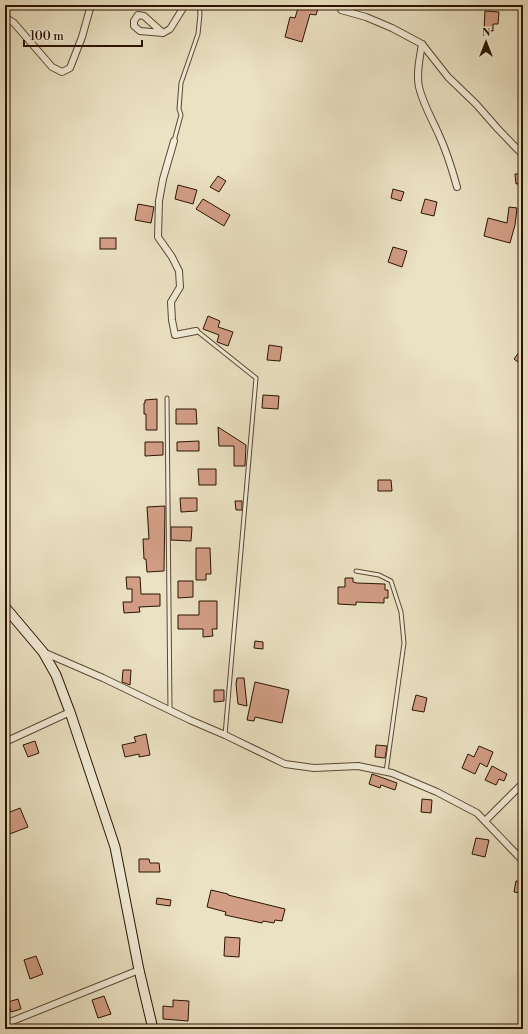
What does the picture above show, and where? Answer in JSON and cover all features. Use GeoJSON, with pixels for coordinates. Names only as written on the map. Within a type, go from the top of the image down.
{"type":"FeatureCollection","features":[{"type":"Feature","properties":{"kind":"street"},"geometry":{"type":"LineString","coordinates":[[5,17],[14,23],[52,67],[62,72],[70,68],[82,36],[91,5]]}},
{"type":"Feature","properties":{"kind":"street"},"geometry":{"type":"LineString","coordinates":[[163,33],[170,29],[185,5]]}},
{"type":"Feature","properties":{"kind":"street"},"geometry":{"type":"LineString","coordinates":[[340,5],[341,10],[366,17],[392,28],[422,44],[448,77],[476,104],[523,154]]}},
{"type":"Feature","properties":{"kind":"street"},"geometry":{"type":"LineString","coordinates":[[422,44],[419,64],[419,85],[427,111],[450,160],[457,187]]}},
{"type":"Feature","properties":{"kind":"street"},"geometry":{"type":"LineString","coordinates":[[174,141],[163,179],[159,201],[158,237],[172,257],[179,271],[180,287],[171,302],[175,335],[196,331]]}},
{"type":"Feature","properties":{"kind":"street"},"geometry":{"type":"LineString","coordinates":[[5,607],[43,652],[56,675],[70,712],[115,847],[139,970],[153,1029]]}},
{"type":"Feature","properties":{"kind":"street"},"geometry":{"type":"LineString","coordinates":[[43,652],[103,678],[285,764],[314,768],[358,766],[392,773],[437,792],[477,813],[523,861]]}},
{"type":"Feature","properties":{"kind":"street"},"geometry":{"type":"LineString","coordinates":[[5,742],[70,712]]}},
{"type":"Feature","properties":{"kind":"street"},"geometry":{"type":"LineString","coordinates":[[485,821],[523,783]]}},
{"type":"Feature","properties":{"kind":"street"},"geometry":{"type":"LineString","coordinates":[[5,1024],[139,970]]}},
{"type":"Feature","properties":{"kind":"lane"},"geometry":{"type":"LineString","coordinates":[[174,141],[181,115],[179,109],[181,82],[198,34],[199,5]]}},
{"type":"Feature","properties":{"kind":"lane"},"geometry":{"type":"LineString","coordinates":[[196,331],[256,378],[225,736]]}},
{"type":"Feature","properties":{"kind":"lane"},"geometry":{"type":"LineString","coordinates":[[167,398],[170,710]]}},
{"type":"Feature","properties":{"kind":"lane"},"geometry":{"type":"LineString","coordinates":[[356,571],[379,574],[392,581],[401,612],[404,643],[386,772]]}},
{"type":"Feature","properties":{"kind":"building"},"geometry":{"type":"Polygon","coordinates":[[[299,5],[319,5],[316,15],[310,14],[302,42],[285,37],[290,17],[295,18],[299,5]]]}},
{"type":"Feature","properties":{"kind":"building"},"geometry":{"type":"Polygon","coordinates":[[[485,11],[499,12],[498,24],[493,24],[493,31],[484,30],[485,11]]]}},
{"type":"Feature","properties":{"kind":"building"},"geometry":{"type":"Polygon","coordinates":[[[515,174],[523,174],[523,183],[516,184],[515,174]]]}},
{"type":"Feature","properties":{"kind":"building"},"geometry":{"type":"Polygon","coordinates":[[[218,176],[226,181],[219,192],[210,187],[218,176]]]}},
{"type":"Feature","properties":{"kind":"building"},"geometry":{"type":"Polygon","coordinates":[[[178,185],[197,190],[193,204],[175,199],[178,185]]]}},
{"type":"Feature","properties":{"kind":"building"},"geometry":{"type":"Polygon","coordinates":[[[393,189],[404,192],[401,201],[391,198],[393,189]]]}},
{"type":"Feature","properties":{"kind":"building"},"geometry":{"type":"Polygon","coordinates":[[[203,199],[230,215],[224,226],[196,209],[203,199]]]}},
{"type":"Feature","properties":{"kind":"building"},"geometry":{"type":"Polygon","coordinates":[[[425,199],[437,202],[434,216],[421,213],[425,199]]]}},
{"type":"Feature","properties":{"kind":"building"},"geometry":{"type":"Polygon","coordinates":[[[138,204],[154,207],[151,223],[135,220],[138,204]]]}},
{"type":"Feature","properties":{"kind":"building"},"geometry":{"type":"Polygon","coordinates":[[[509,207],[517,208],[515,225],[510,243],[484,236],[488,218],[507,223],[509,207]]]}},
{"type":"Feature","properties":{"kind":"building"},"geometry":{"type":"Polygon","coordinates":[[[100,238],[116,238],[116,249],[100,249],[100,238]]]}},
{"type":"Feature","properties":{"kind":"building"},"geometry":{"type":"Polygon","coordinates":[[[393,247],[407,251],[402,267],[388,262],[393,247]]]}},
{"type":"Feature","properties":{"kind":"building"},"geometry":{"type":"Polygon","coordinates":[[[208,316],[220,321],[218,327],[233,332],[228,346],[217,342],[219,335],[203,329],[208,316]]]}},
{"type":"Feature","properties":{"kind":"building"},"geometry":{"type":"Polygon","coordinates":[[[269,345],[282,347],[280,361],[267,360],[269,345]]]}},
{"type":"Feature","properties":{"kind":"building"},"geometry":{"type":"Polygon","coordinates":[[[523,347],[523,366],[514,359],[523,347]]]}},
{"type":"Feature","properties":{"kind":"building"},"geometry":{"type":"Polygon","coordinates":[[[263,395],[279,396],[278,409],[262,408],[263,395]]]}},
{"type":"Feature","properties":{"kind":"building"},"geometry":{"type":"Polygon","coordinates":[[[157,399],[157,430],[146,430],[146,414],[144,414],[145,400],[157,399]]]}},
{"type":"Feature","properties":{"kind":"building"},"geometry":{"type":"Polygon","coordinates":[[[176,409],[196,409],[197,424],[176,424],[176,409]]]}},
{"type":"Feature","properties":{"kind":"building"},"geometry":{"type":"Polygon","coordinates":[[[218,427],[246,445],[245,466],[234,466],[234,446],[219,446],[218,427]]]}},
{"type":"Feature","properties":{"kind":"building"},"geometry":{"type":"Polygon","coordinates":[[[199,441],[199,451],[177,451],[177,442],[199,441]]]}},
{"type":"Feature","properties":{"kind":"building"},"geometry":{"type":"Polygon","coordinates":[[[145,442],[163,442],[163,455],[145,456],[145,442]]]}},
{"type":"Feature","properties":{"kind":"building"},"geometry":{"type":"Polygon","coordinates":[[[198,469],[216,469],[216,485],[199,485],[198,469]]]}},
{"type":"Feature","properties":{"kind":"building"},"geometry":{"type":"Polygon","coordinates":[[[378,480],[391,480],[392,491],[378,491],[378,480]]]}},
{"type":"Feature","properties":{"kind":"building"},"geometry":{"type":"Polygon","coordinates":[[[180,498],[197,498],[197,511],[181,512],[180,498]]]}},
{"type":"Feature","properties":{"kind":"building"},"geometry":{"type":"Polygon","coordinates":[[[235,501],[242,501],[242,510],[236,510],[235,501]]]}},
{"type":"Feature","properties":{"kind":"building"},"geometry":{"type":"Polygon","coordinates":[[[165,506],[164,571],[147,572],[146,559],[144,559],[143,539],[149,539],[147,507],[165,506]]]}},
{"type":"Feature","properties":{"kind":"building"},"geometry":{"type":"Polygon","coordinates":[[[171,527],[192,527],[191,541],[171,540],[171,527]]]}},
{"type":"Feature","properties":{"kind":"building"},"geometry":{"type":"Polygon","coordinates":[[[196,548],[210,548],[211,574],[206,574],[206,580],[196,580],[196,548]]]}},
{"type":"Feature","properties":{"kind":"building"},"geometry":{"type":"Polygon","coordinates":[[[126,577],[140,577],[141,594],[160,594],[160,606],[139,607],[140,612],[124,613],[123,602],[132,602],[132,589],[127,589],[126,577]]]}},
{"type":"Feature","properties":{"kind":"building"},"geometry":{"type":"Polygon","coordinates":[[[345,578],[353,578],[353,582],[357,583],[385,584],[385,590],[388,590],[388,598],[384,598],[384,603],[356,602],[356,605],[338,604],[338,587],[345,587],[345,578]]]}},
{"type":"Feature","properties":{"kind":"building"},"geometry":{"type":"Polygon","coordinates":[[[178,581],[193,581],[193,597],[178,598],[178,581]]]}},
{"type":"Feature","properties":{"kind":"building"},"geometry":{"type":"Polygon","coordinates":[[[199,601],[217,601],[217,629],[212,629],[213,636],[203,637],[203,629],[178,629],[178,615],[199,615],[199,601]]]}},
{"type":"Feature","properties":{"kind":"building"},"geometry":{"type":"Polygon","coordinates":[[[255,641],[263,642],[263,649],[254,648],[255,641]]]}},
{"type":"Feature","properties":{"kind":"building"},"geometry":{"type":"Polygon","coordinates":[[[123,670],[131,670],[130,685],[122,682],[123,670]]]}},
{"type":"Feature","properties":{"kind":"building"},"geometry":{"type":"Polygon","coordinates":[[[237,678],[244,678],[247,706],[238,704],[236,684],[237,678]]]}},
{"type":"Feature","properties":{"kind":"building"},"geometry":{"type":"Polygon","coordinates":[[[255,682],[289,690],[282,723],[255,717],[254,721],[247,720],[255,682]]]}},
{"type":"Feature","properties":{"kind":"building"},"geometry":{"type":"Polygon","coordinates":[[[214,690],[224,690],[224,701],[214,702],[214,690]]]}},
{"type":"Feature","properties":{"kind":"building"},"geometry":{"type":"Polygon","coordinates":[[[416,695],[427,698],[424,712],[412,710],[416,695]]]}},
{"type":"Feature","properties":{"kind":"building"},"geometry":{"type":"Polygon","coordinates":[[[146,734],[150,755],[139,757],[139,754],[125,757],[122,745],[136,742],[134,737],[146,734]]]}},
{"type":"Feature","properties":{"kind":"building"},"geometry":{"type":"Polygon","coordinates":[[[35,741],[39,753],[28,757],[23,745],[35,741]]]}},
{"type":"Feature","properties":{"kind":"building"},"geometry":{"type":"Polygon","coordinates":[[[376,745],[387,746],[385,758],[375,757],[376,745]]]}},
{"type":"Feature","properties":{"kind":"building"},"geometry":{"type":"Polygon","coordinates":[[[479,746],[493,752],[487,767],[480,763],[475,774],[462,768],[468,754],[474,757],[479,746]]]}},
{"type":"Feature","properties":{"kind":"building"},"geometry":{"type":"Polygon","coordinates":[[[492,766],[507,774],[504,781],[499,779],[496,785],[485,780],[492,766]]]}},
{"type":"Feature","properties":{"kind":"building"},"geometry":{"type":"Polygon","coordinates":[[[372,774],[397,783],[395,790],[381,785],[380,788],[369,784],[372,774]]]}},
{"type":"Feature","properties":{"kind":"building"},"geometry":{"type":"Polygon","coordinates":[[[422,799],[432,800],[431,813],[421,812],[422,799]]]}},
{"type":"Feature","properties":{"kind":"building"},"geometry":{"type":"Polygon","coordinates":[[[20,808],[28,827],[7,835],[5,830],[5,814],[20,808]]]}},
{"type":"Feature","properties":{"kind":"building"},"geometry":{"type":"Polygon","coordinates":[[[476,838],[489,840],[485,857],[472,854],[476,838]]]}},
{"type":"Feature","properties":{"kind":"building"},"geometry":{"type":"Polygon","coordinates":[[[139,859],[149,859],[150,863],[159,863],[160,872],[139,872],[139,859]]]}},
{"type":"Feature","properties":{"kind":"building"},"geometry":{"type":"Polygon","coordinates":[[[516,881],[523,882],[522,893],[514,892],[516,881]]]}},
{"type":"Feature","properties":{"kind":"building"},"geometry":{"type":"Polygon","coordinates":[[[211,890],[285,909],[282,921],[275,920],[274,923],[263,921],[262,923],[225,915],[226,912],[207,907],[211,890]]]}},
{"type":"Feature","properties":{"kind":"building"},"geometry":{"type":"Polygon","coordinates":[[[157,898],[171,900],[170,906],[156,904],[157,898]]]}},
{"type":"Feature","properties":{"kind":"building"},"geometry":{"type":"Polygon","coordinates":[[[225,937],[240,938],[239,957],[224,956],[225,937]]]}},
{"type":"Feature","properties":{"kind":"building"},"geometry":{"type":"Polygon","coordinates":[[[36,956],[43,974],[30,979],[24,960],[36,956]]]}},
{"type":"Feature","properties":{"kind":"building"},"geometry":{"type":"Polygon","coordinates":[[[104,996],[111,1014],[98,1018],[92,1000],[104,996]]]}},
{"type":"Feature","properties":{"kind":"building"},"geometry":{"type":"Polygon","coordinates":[[[18,999],[21,1009],[11,1012],[8,1002],[18,999]]]}},
{"type":"Feature","properties":{"kind":"building"},"geometry":{"type":"Polygon","coordinates":[[[173,1000],[189,1001],[188,1021],[163,1019],[163,1006],[173,1007],[173,1000]]]}}]}
